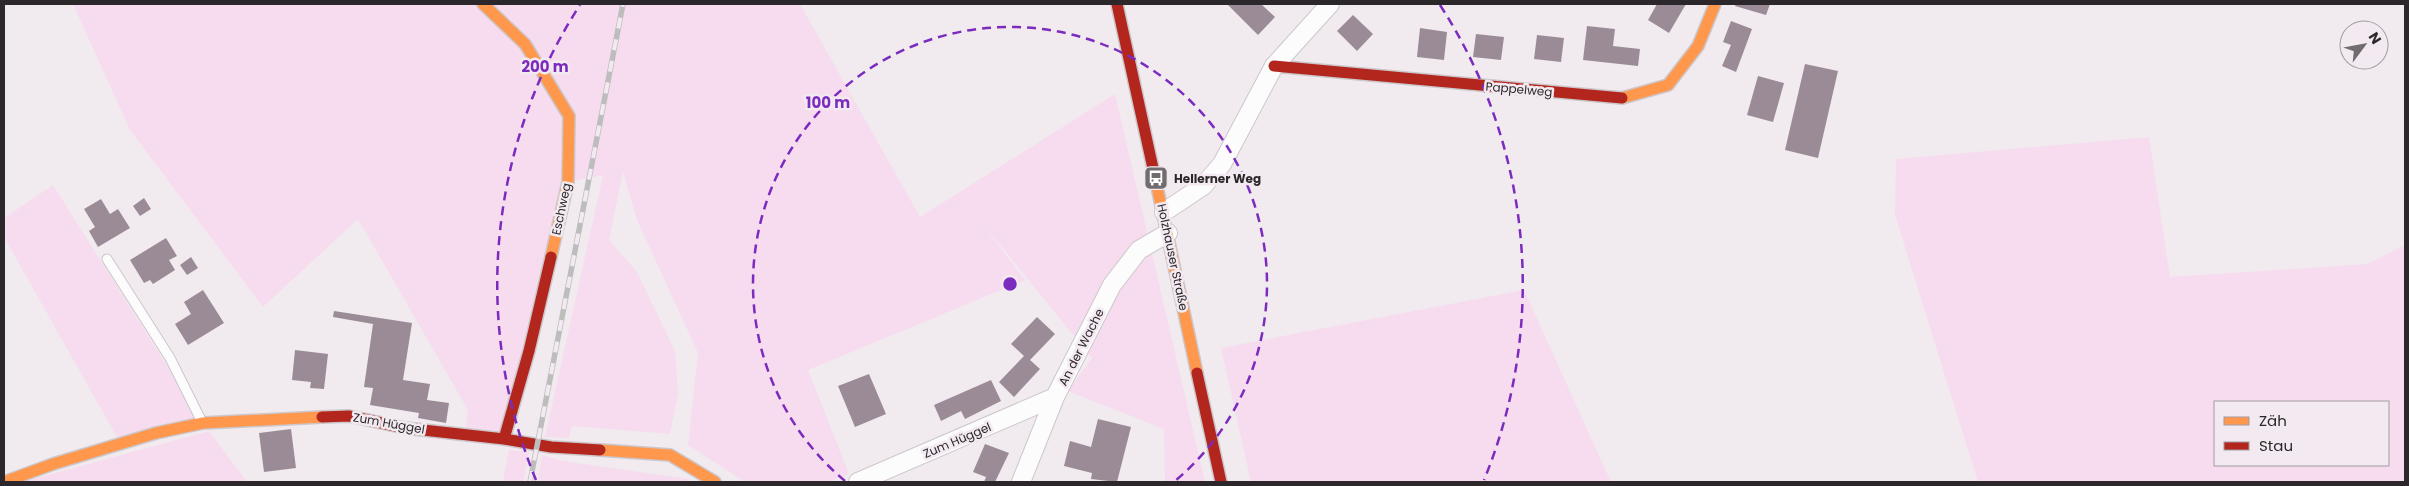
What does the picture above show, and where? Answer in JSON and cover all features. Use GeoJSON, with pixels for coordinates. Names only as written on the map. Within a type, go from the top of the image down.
{"type":"FeatureCollection","features":[{"type":"Feature","properties":{"kind":"street","name":"Eschweg"},"geometry":{"type":"LineString","coordinates":[[483,4],[525,44],[569,116],[568,182],[529,351],[504,439]]}},
{"type":"Feature","properties":{"kind":"street","name":"Holzhauser Straße"},"geometry":{"type":"LineString","coordinates":[[1117,4],[1164,212],[1221,482]]}},
{"type":"Feature","properties":{"kind":"street"},"geometry":{"type":"LineString","coordinates":[[1164,212],[1203,186],[1222,164],[1274,66],[1330,4]]}},
{"type":"Feature","properties":{"kind":"street","name":"Pappelweg"},"geometry":{"type":"LineString","coordinates":[[1274,66],[1620,99],[1668,85],[1698,46],[1715,4]]}},
{"type":"Feature","properties":{"kind":"street","name":"An der Wache"},"geometry":{"type":"LineString","coordinates":[[1021,482],[1055,398],[1112,285],[1139,250],[1168,232]]}},
{"type":"Feature","properties":{"kind":"street","name":"Zum Hüggel"},"geometry":{"type":"LineString","coordinates":[[858,482],[1055,398]]}},
{"type":"Feature","properties":{"kind":"street","name":"Zum Hüggel"},"geometry":{"type":"LineString","coordinates":[[4,482],[71,458],[156,433],[203,423],[349,416],[405,428],[504,439],[551,447],[670,455],[715,482]]}},
{"type":"Feature","properties":{"kind":"lane"},"geometry":{"type":"LineString","coordinates":[[107,259],[170,358],[203,423]]}},
{"type":"Feature","properties":{"kind":"shaded area"},"geometry":{"type":"Polygon","coordinates":[[[73,4],[800,4],[920,217],[1115,94],[1205,482],[1165,482],[1164,429],[1068,391],[1092,358],[977,217],[1025,280],[808,370],[849,474],[829,482],[745,482],[688,445],[698,353],[637,220],[623,172],[609,240],[637,272],[675,351],[678,394],[670,434],[572,426],[569,438],[545,437],[603,175],[568,182],[504,439],[465,435],[468,410],[358,219],[263,307],[130,130],[73,4]]]}},
{"type":"Feature","properties":{"kind":"shaded area"},"geometry":{"type":"Polygon","coordinates":[[[2149,137],[2170,277],[2368,264],[2405,245],[2405,482],[1978,482],[1895,215],[1896,159],[2149,137]]]}},
{"type":"Feature","properties":{"kind":"shaded area"},"geometry":{"type":"Polygon","coordinates":[[[53,185],[203,423],[118,439],[4,237],[4,218],[53,185]]]}},
{"type":"Feature","properties":{"kind":"shaded area"},"geometry":{"type":"Polygon","coordinates":[[[1524,290],[1611,482],[1251,482],[1221,348],[1524,290]]]}},
{"type":"Feature","properties":{"kind":"shaded area"},"geometry":{"type":"Polygon","coordinates":[[[209,431],[247,482],[22,482],[209,431]]]}},
{"type":"Feature","properties":{"kind":"shaded area"},"geometry":{"type":"Polygon","coordinates":[[[509,450],[529,452],[523,482],[503,482],[509,450]]]}},
{"type":"Feature","properties":{"kind":"shaded area"},"geometry":{"type":"Polygon","coordinates":[[[542,455],[563,461],[689,479],[687,482],[538,482],[542,455]]]}},
{"type":"Feature","properties":{"kind":"building"},"geometry":{"type":"Polygon","coordinates":[[[1227,4],[1261,4],[1275,17],[1258,35],[1227,4]]]}},
{"type":"Feature","properties":{"kind":"building"},"geometry":{"type":"Polygon","coordinates":[[[1657,4],[1686,4],[1669,33],[1648,20],[1657,4]]]}},
{"type":"Feature","properties":{"kind":"building"},"geometry":{"type":"Polygon","coordinates":[[[1736,4],[1770,4],[1766,15],[1735,6],[1736,4]]]}},
{"type":"Feature","properties":{"kind":"building"},"geometry":{"type":"Polygon","coordinates":[[[1353,15],[1373,34],[1357,51],[1337,31],[1353,15]]]}},
{"type":"Feature","properties":{"kind":"building"},"geometry":{"type":"Polygon","coordinates":[[[1731,21],[1752,29],[1736,72],[1722,66],[1731,45],[1723,42],[1731,21]]]}},
{"type":"Feature","properties":{"kind":"building"},"geometry":{"type":"Polygon","coordinates":[[[1587,26],[1615,29],[1613,46],[1640,49],[1638,66],[1583,60],[1587,26]]]}},
{"type":"Feature","properties":{"kind":"building"},"geometry":{"type":"Polygon","coordinates":[[[1420,28],[1447,32],[1444,60],[1417,57],[1420,28]]]}},
{"type":"Feature","properties":{"kind":"building"},"geometry":{"type":"Polygon","coordinates":[[[1476,34],[1504,37],[1501,60],[1473,57],[1476,34]]]}},
{"type":"Feature","properties":{"kind":"building"},"geometry":{"type":"Polygon","coordinates":[[[1537,35],[1564,38],[1561,62],[1534,59],[1537,35]]]}},
{"type":"Feature","properties":{"kind":"building"},"geometry":{"type":"Polygon","coordinates":[[[1805,64],[1838,71],[1818,158],[1785,150],[1805,64]]]}},
{"type":"Feature","properties":{"kind":"building"},"geometry":{"type":"Polygon","coordinates":[[[1758,76],[1784,83],[1773,122],[1747,115],[1758,76]]]}},
{"type":"Feature","properties":{"kind":"building"},"geometry":{"type":"Polygon","coordinates":[[[144,198],[151,209],[140,216],[133,206],[144,198]]]}},
{"type":"Feature","properties":{"kind":"building"},"geometry":{"type":"Polygon","coordinates":[[[101,199],[110,214],[118,209],[130,228],[98,247],[89,231],[95,227],[84,209],[101,199]]]}},
{"type":"Feature","properties":{"kind":"building"},"geometry":{"type":"Polygon","coordinates":[[[166,238],[177,256],[169,260],[175,270],[153,284],[150,280],[144,283],[130,260],[166,238]]]}},
{"type":"Feature","properties":{"kind":"building"},"geometry":{"type":"Polygon","coordinates":[[[191,257],[198,268],[187,275],[180,265],[191,257]]]}},
{"type":"Feature","properties":{"kind":"building"},"geometry":{"type":"Polygon","coordinates":[[[203,290],[224,323],[188,345],[175,324],[191,314],[184,302],[203,290]]]}},
{"type":"Feature","properties":{"kind":"building"},"geometry":{"type":"Polygon","coordinates":[[[334,311],[412,323],[403,380],[430,384],[427,400],[449,403],[446,423],[418,418],[419,413],[370,405],[373,388],[364,387],[373,324],[333,317],[334,311]]]}},
{"type":"Feature","properties":{"kind":"building"},"geometry":{"type":"Polygon","coordinates":[[[1037,317],[1055,334],[1030,360],[1040,369],[1014,397],[999,382],[1024,356],[1011,344],[1037,317]]]}},
{"type":"Feature","properties":{"kind":"building"},"geometry":{"type":"Polygon","coordinates":[[[295,350],[328,354],[324,389],[310,388],[311,382],[292,380],[295,350]]]}},
{"type":"Feature","properties":{"kind":"building"},"geometry":{"type":"Polygon","coordinates":[[[869,374],[886,414],[855,427],[838,386],[869,374]]]}},
{"type":"Feature","properties":{"kind":"building"},"geometry":{"type":"Polygon","coordinates":[[[991,380],[1001,401],[965,419],[961,411],[941,421],[934,405],[991,380]]]}},
{"type":"Feature","properties":{"kind":"building"},"geometry":{"type":"Polygon","coordinates":[[[1098,419],[1131,427],[1117,482],[1091,479],[1092,473],[1064,466],[1070,441],[1091,447],[1098,419]]]}},
{"type":"Feature","properties":{"kind":"building"},"geometry":{"type":"Polygon","coordinates":[[[291,429],[296,468],[264,472],[259,433],[291,429]]]}},
{"type":"Feature","properties":{"kind":"building"},"geometry":{"type":"Polygon","coordinates":[[[985,444],[1009,453],[995,482],[984,482],[986,477],[973,472],[985,444]]]}},
{"type":"Feature","properties":{"kind":"railway"},"geometry":{"type":"LineString","coordinates":[[530,482],[623,4]]}},
{"type":"Feature","properties":{"kind":"traffic: slow"},"geometry":{"type":"LineString","coordinates":[[483,4],[525,44],[569,116],[568,182],[551,257]]}},
{"type":"Feature","properties":{"kind":"traffic: slow"},"geometry":{"type":"LineString","coordinates":[[1622,98],[1668,85],[1698,46],[1715,4]]}},
{"type":"Feature","properties":{"kind":"traffic: slow"},"geometry":{"type":"LineString","coordinates":[[1156,182],[1197,373]]}},
{"type":"Feature","properties":{"kind":"traffic: slow"},"geometry":{"type":"LineString","coordinates":[[4,482],[53,464],[156,433],[203,423],[322,417]]}},
{"type":"Feature","properties":{"kind":"traffic: slow"},"geometry":{"type":"LineString","coordinates":[[600,450],[670,455],[715,482]]}},
{"type":"Feature","properties":{"kind":"traffic: jam"},"geometry":{"type":"LineString","coordinates":[[1117,4],[1156,182]]}},
{"type":"Feature","properties":{"kind":"traffic: jam"},"geometry":{"type":"LineString","coordinates":[[1274,66],[1622,98]]}},
{"type":"Feature","properties":{"kind":"traffic: jam"},"geometry":{"type":"LineString","coordinates":[[504,439],[529,351],[551,257]]}},
{"type":"Feature","properties":{"kind":"traffic: jam"},"geometry":{"type":"LineString","coordinates":[[1197,373],[1221,482]]}},
{"type":"Feature","properties":{"kind":"traffic: jam"},"geometry":{"type":"LineString","coordinates":[[322,417],[349,416],[405,428],[504,439],[551,447],[600,450]]}},
{"type":"Feature","properties":{"kind":"place","name":"Hellerner Weg"},"geometry":{"type":"Point","coordinates":[1156,178]}}]}
